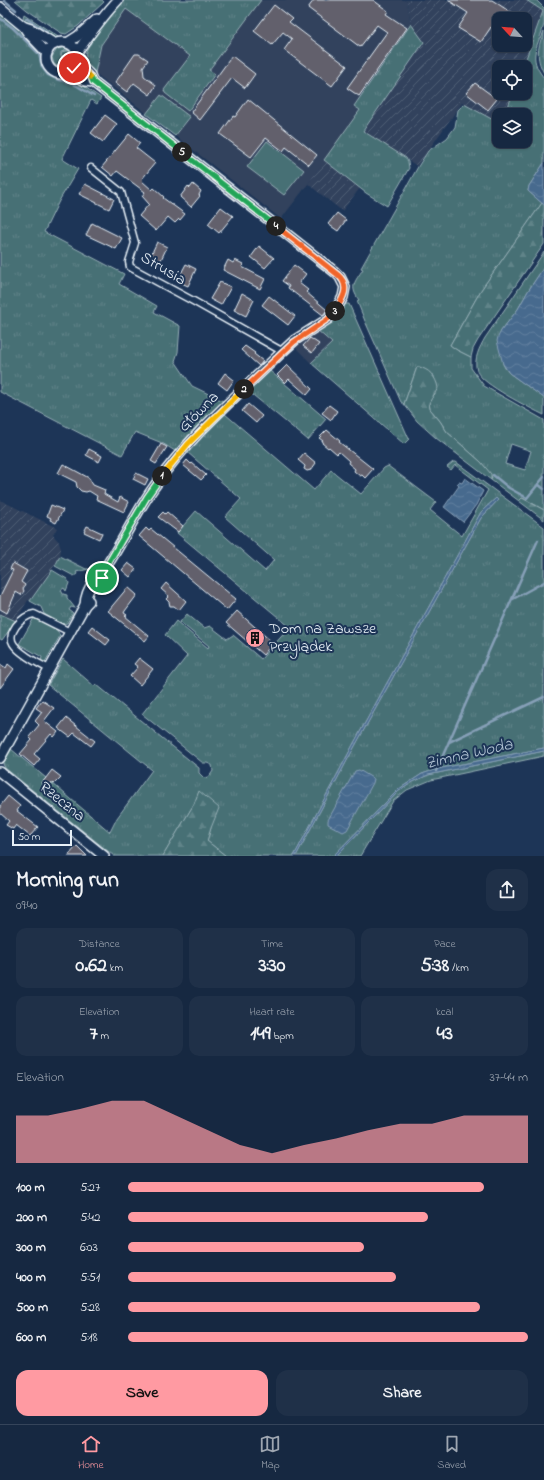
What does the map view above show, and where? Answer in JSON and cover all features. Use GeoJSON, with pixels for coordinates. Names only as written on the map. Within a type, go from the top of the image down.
{"type":"FeatureCollection","features":[{"type":"Feature","properties":{"kind":"street"},"geometry":{"type":"LineString","coordinates":[[77,52],[102,17],[118,0]]}},
{"type":"Feature","properties":{"kind":"street"},"geometry":{"type":"LineString","coordinates":[[0,7],[24,27],[47,54]]}},
{"type":"Feature","properties":{"kind":"street"},"geometry":{"type":"LineString","coordinates":[[67,43],[102,17]]}},
{"type":"Feature","properties":{"kind":"street"},"geometry":{"type":"LineString","coordinates":[[24,27],[55,44]]}},
{"type":"Feature","properties":{"kind":"street"},"geometry":{"type":"LineString","coordinates":[[61,42],[67,43],[73,46],[77,52],[77,62],[74,68],[69,72],[62,74],[52,70],[47,63],[47,54],[50,48],[55,44],[61,42]]}},
{"type":"Feature","properties":{"kind":"street"},"geometry":{"type":"LineString","coordinates":[[77,62],[90,75],[93,82]]}},
{"type":"Feature","properties":{"kind":"street"},"geometry":{"type":"LineString","coordinates":[[69,72],[85,81],[93,82]]}},
{"type":"Feature","properties":{"kind":"street","name":"Główna"},"geometry":{"type":"LineString","coordinates":[[0,758],[85,605],[90,600],[102,578],[103,572],[147,497],[179,455],[196,436],[282,352],[297,339],[328,319],[343,297],[345,290],[344,284],[338,275],[93,82]]}},
{"type":"Feature","properties":{"kind":"street","name":"Strusia"},"geometry":{"type":"LineString","coordinates":[[91,168],[121,192],[135,243],[129,262],[130,267],[282,352]]}},
{"type":"Feature","properties":{"kind":"street"},"geometry":{"type":"LineString","coordinates":[[49,670],[15,647],[12,640],[14,629],[24,618],[34,614],[70,632]]}},
{"type":"Feature","properties":{"kind":"street","name":"Rzeczna"},"geometry":{"type":"LineString","coordinates":[[0,772],[104,856]]}},
{"type":"Feature","properties":{"kind":"shaded area"},"geometry":{"type":"Polygon","coordinates":[[[134,0],[404,0],[407,2],[411,24],[354,106],[360,110],[308,184],[281,219],[95,73],[101,45],[124,10],[131,5],[134,0]]]}},
{"type":"Feature","properties":{"kind":"shaded area"},"geometry":{"type":"Polygon","coordinates":[[[404,0],[526,0],[543,11],[532,42],[532,12],[492,12],[492,52],[528,52],[526,60],[492,60],[492,100],[510,100],[508,108],[492,108],[492,119],[462,103],[417,166],[363,131],[424,42],[411,24],[407,2],[404,0]]]}},
{"type":"Feature","properties":{"kind":"shaded area"},"geometry":{"type":"Polygon","coordinates":[[[324,160],[360,188],[342,211],[308,184],[324,160]]]}},
{"type":"Feature","properties":{"kind":"shaded area"},"geometry":{"type":"Polygon","coordinates":[[[317,330],[332,343],[311,363],[294,346],[317,330]]]}},
{"type":"Feature","properties":{"kind":"shaded area"},"geometry":{"type":"Polygon","coordinates":[[[0,500],[57,528],[53,535],[59,542],[61,549],[60,556],[53,568],[30,601],[28,600],[17,619],[14,621],[0,614],[0,500]]]}},
{"type":"Feature","properties":{"kind":"green space"},"geometry":{"type":"Polygon","coordinates":[[[15,0],[102,0],[104,2],[78,26],[66,34],[61,33],[15,0]]]}},
{"type":"Feature","properties":{"kind":"green space"},"geometry":{"type":"Polygon","coordinates":[[[124,0],[261,0],[209,70],[215,74],[188,111],[165,93],[164,90],[190,56],[126,9],[101,45],[95,73],[89,66],[85,55],[91,43],[88,41],[124,0]]]}},
{"type":"Feature","properties":{"kind":"green space"},"geometry":{"type":"Polygon","coordinates":[[[526,0],[536,0],[544,8],[544,24],[535,51],[535,57],[539,70],[544,78],[544,163],[529,186],[528,191],[542,203],[481,290],[450,345],[471,357],[471,368],[484,386],[544,420],[544,510],[525,499],[522,498],[519,501],[491,480],[492,477],[481,462],[447,432],[430,409],[430,399],[435,394],[434,376],[420,367],[417,367],[404,404],[401,402],[365,321],[357,301],[359,300],[354,291],[354,284],[363,269],[361,268],[419,165],[428,151],[447,138],[455,127],[458,110],[464,104],[492,119],[492,148],[532,148],[532,108],[508,108],[510,100],[532,100],[532,60],[526,60],[528,52],[532,52],[532,42],[543,11],[526,0]],[[511,444],[505,464],[525,470],[531,451],[511,444]]]}},
{"type":"Feature","properties":{"kind":"green space"},"geometry":{"type":"Polygon","coordinates":[[[0,13],[33,42],[42,54],[45,67],[50,73],[58,77],[69,76],[101,98],[97,104],[91,100],[62,159],[78,169],[59,201],[44,232],[124,274],[119,284],[157,306],[154,312],[180,326],[178,352],[175,361],[192,386],[223,401],[175,451],[162,443],[135,432],[122,455],[0,392],[0,13]]]}},
{"type":"Feature","properties":{"kind":"green space"},"geometry":{"type":"Polygon","coordinates":[[[24,14],[61,39],[56,39],[37,30],[24,21],[24,14]]]}},
{"type":"Feature","properties":{"kind":"green space"},"geometry":{"type":"Polygon","coordinates":[[[411,24],[424,42],[363,131],[406,158],[408,162],[409,168],[387,206],[366,193],[324,160],[360,110],[354,106],[411,24]]]}},
{"type":"Feature","properties":{"kind":"green space"},"geometry":{"type":"Polygon","coordinates":[[[544,31],[544,73],[539,62],[538,52],[544,31]]]}},
{"type":"Feature","properties":{"kind":"green space"},"geometry":{"type":"Polygon","coordinates":[[[63,48],[69,50],[65,51],[69,51],[72,61],[68,66],[60,68],[54,64],[52,57],[57,49],[63,48]]]}},
{"type":"Feature","properties":{"kind":"green space"},"geometry":{"type":"Polygon","coordinates":[[[161,95],[190,117],[175,136],[146,114],[161,95]]]}},
{"type":"Feature","properties":{"kind":"green space"},"geometry":{"type":"Polygon","coordinates":[[[267,141],[304,170],[284,195],[247,167],[267,141]]]}},
{"type":"Feature","properties":{"kind":"green space"},"geometry":{"type":"Polygon","coordinates":[[[542,203],[544,205],[544,244],[478,340],[471,357],[457,350],[450,345],[481,290],[542,203]]]}},
{"type":"Feature","properties":{"kind":"green space"},"geometry":{"type":"Polygon","coordinates":[[[544,252],[544,267],[518,309],[501,331],[503,364],[505,368],[509,373],[544,398],[544,415],[496,389],[487,382],[477,371],[476,362],[481,345],[485,338],[544,252]]]}},
{"type":"Feature","properties":{"kind":"green space"},"geometry":{"type":"Polygon","coordinates":[[[346,304],[349,304],[409,439],[404,444],[311,363],[332,343],[317,330],[346,304]]]}},
{"type":"Feature","properties":{"kind":"green space"},"geometry":{"type":"Polygon","coordinates":[[[417,367],[428,371],[434,377],[437,384],[438,388],[429,403],[430,409],[447,432],[481,462],[491,474],[491,480],[436,438],[417,421],[404,404],[417,367]]]}},
{"type":"Feature","properties":{"kind":"green space"},"geometry":{"type":"Polygon","coordinates":[[[270,371],[326,419],[308,440],[248,391],[270,371]]]}},
{"type":"Feature","properties":{"kind":"green space"},"geometry":{"type":"Polygon","coordinates":[[[225,414],[314,490],[331,470],[361,494],[384,468],[388,466],[436,502],[430,510],[462,536],[488,490],[455,465],[451,470],[447,467],[453,462],[456,462],[544,527],[544,748],[437,769],[422,774],[399,789],[333,856],[296,856],[481,518],[498,500],[496,498],[481,512],[354,743],[294,856],[226,856],[207,841],[211,828],[199,792],[194,804],[163,856],[114,856],[5,768],[3,764],[11,749],[46,778],[42,783],[48,788],[52,783],[110,832],[117,818],[152,770],[48,685],[63,659],[94,686],[97,685],[199,768],[199,773],[204,778],[209,777],[213,771],[212,765],[203,763],[142,714],[187,656],[165,635],[176,621],[208,648],[209,646],[180,622],[187,614],[204,628],[210,626],[227,639],[233,635],[261,659],[290,627],[177,533],[196,511],[265,571],[274,560],[225,517],[241,499],[187,452],[225,414]]]}},
{"type":"Feature","properties":{"kind":"green space"},"geometry":{"type":"Polygon","coordinates":[[[522,498],[544,510],[544,520],[519,501],[522,498]]]}},
{"type":"Feature","properties":{"kind":"green space"},"geometry":{"type":"Polygon","coordinates":[[[60,556],[86,569],[89,569],[76,572],[77,574],[74,576],[55,566],[60,556]]]}},
{"type":"Feature","properties":{"kind":"green space"},"geometry":{"type":"Polygon","coordinates":[[[52,570],[67,579],[69,583],[66,591],[64,588],[61,590],[63,594],[67,595],[67,598],[75,608],[71,607],[69,610],[73,613],[67,623],[62,624],[44,614],[41,607],[30,601],[52,570]]]}},
{"type":"Feature","properties":{"kind":"green space"},"geometry":{"type":"Polygon","coordinates":[[[0,614],[16,621],[2,640],[0,639],[0,614]]]}},
{"type":"Feature","properties":{"kind":"green space"},"geometry":{"type":"Polygon","coordinates":[[[34,618],[57,630],[60,636],[45,662],[41,661],[42,657],[19,644],[34,618]]]}},
{"type":"Feature","properties":{"kind":"green space"},"geometry":{"type":"Polygon","coordinates":[[[544,751],[544,756],[431,780],[407,790],[393,801],[360,856],[336,856],[399,791],[413,782],[428,775],[544,751]]]}},
{"type":"Feature","properties":{"kind":"green space"},"geometry":{"type":"Polygon","coordinates":[[[199,791],[219,808],[207,841],[226,856],[163,856],[194,804],[199,791]]]}},
{"type":"Feature","properties":{"kind":"water"},"geometry":{"type":"Polygon","coordinates":[[[544,163],[544,205],[528,191],[529,186],[544,163]]]}},
{"type":"Feature","properties":{"kind":"water"},"geometry":{"type":"Polygon","coordinates":[[[544,267],[544,398],[509,373],[503,364],[497,341],[501,331],[518,309],[544,267]]]}},
{"type":"Feature","properties":{"kind":"water"},"geometry":{"type":"Polygon","coordinates":[[[465,478],[483,491],[476,505],[463,522],[444,507],[459,486],[457,484],[459,482],[462,483],[465,478]]]}},
{"type":"Feature","properties":{"kind":"water"},"geometry":{"type":"Polygon","coordinates":[[[496,498],[498,500],[481,518],[296,856],[294,856],[354,743],[481,512],[496,498]]]}},
{"type":"Feature","properties":{"kind":"water"},"geometry":{"type":"Polygon","coordinates":[[[544,748],[544,751],[428,775],[413,782],[399,791],[336,856],[333,856],[399,789],[422,774],[437,769],[544,748]]]}},
{"type":"Feature","properties":{"kind":"water"},"geometry":{"type":"Polygon","coordinates":[[[359,770],[374,779],[373,783],[347,830],[343,832],[328,824],[328,820],[355,771],[359,770]]]}},
{"type":"Feature","properties":{"kind":"building"},"geometry":{"type":"Polygon","coordinates":[[[314,0],[373,0],[388,11],[386,14],[407,28],[359,96],[347,88],[387,32],[377,25],[360,47],[308,8],[314,0]]]}},
{"type":"Feature","properties":{"kind":"building"},"geometry":{"type":"Polygon","coordinates":[[[448,0],[492,0],[510,12],[492,12],[492,28],[491,27],[481,42],[458,28],[468,13],[448,0]]]}},
{"type":"Feature","properties":{"kind":"building"},"geometry":{"type":"Polygon","coordinates":[[[274,5],[292,19],[289,22],[347,66],[332,86],[284,50],[292,39],[283,32],[272,45],[254,31],[274,5]]]}},
{"type":"Feature","properties":{"kind":"building"},"geometry":{"type":"Polygon","coordinates":[[[135,54],[139,54],[148,60],[143,67],[144,76],[156,85],[150,95],[134,83],[127,92],[115,83],[135,54]]]}},
{"type":"Feature","properties":{"kind":"building"},"geometry":{"type":"Polygon","coordinates":[[[232,56],[255,74],[245,88],[232,78],[200,120],[191,112],[232,56]]]}},
{"type":"Feature","properties":{"kind":"building"},"geometry":{"type":"Polygon","coordinates":[[[475,83],[492,95],[492,100],[496,100],[488,110],[466,93],[475,83]]]}},
{"type":"Feature","properties":{"kind":"building"},"geometry":{"type":"Polygon","coordinates":[[[248,99],[317,155],[309,165],[286,147],[283,151],[266,138],[251,157],[220,134],[248,99]]]}},
{"type":"Feature","properties":{"kind":"building"},"geometry":{"type":"Polygon","coordinates":[[[105,115],[117,124],[103,142],[91,133],[105,115]]]}},
{"type":"Feature","properties":{"kind":"building"},"geometry":{"type":"Polygon","coordinates":[[[129,134],[140,143],[136,148],[155,163],[142,181],[152,190],[154,188],[164,197],[163,198],[185,214],[175,223],[168,217],[156,231],[139,216],[149,204],[142,196],[145,192],[117,171],[113,176],[102,167],[129,134]]]}},
{"type":"Feature","properties":{"kind":"building"},"geometry":{"type":"Polygon","coordinates":[[[85,184],[114,199],[109,209],[79,194],[85,184]]]}},
{"type":"Feature","properties":{"kind":"building"},"geometry":{"type":"Polygon","coordinates":[[[193,184],[201,191],[200,196],[191,207],[180,197],[188,186],[190,188],[193,184]]]}},
{"type":"Feature","properties":{"kind":"building"},"geometry":{"type":"Polygon","coordinates":[[[221,207],[233,216],[219,233],[208,224],[221,207]]]}},
{"type":"Feature","properties":{"kind":"building"},"geometry":{"type":"Polygon","coordinates":[[[337,213],[346,220],[338,231],[328,224],[337,213]]]}},
{"type":"Feature","properties":{"kind":"building"},"geometry":{"type":"Polygon","coordinates":[[[92,223],[122,238],[116,249],[86,235],[92,223]]]}},
{"type":"Feature","properties":{"kind":"building"},"geometry":{"type":"Polygon","coordinates":[[[157,242],[167,247],[159,264],[149,259],[157,242]]]}},
{"type":"Feature","properties":{"kind":"building"},"geometry":{"type":"Polygon","coordinates":[[[259,246],[274,258],[265,268],[251,257],[259,246]]]}},
{"type":"Feature","properties":{"kind":"building"},"geometry":{"type":"Polygon","coordinates":[[[228,260],[233,263],[235,260],[243,264],[242,267],[265,279],[260,289],[223,270],[228,260]]]}},
{"type":"Feature","properties":{"kind":"building"},"geometry":{"type":"Polygon","coordinates":[[[186,264],[196,269],[188,286],[177,281],[186,264]]]}},
{"type":"Feature","properties":{"kind":"building"},"geometry":{"type":"Polygon","coordinates":[[[294,265],[306,274],[299,283],[308,290],[306,292],[327,310],[323,315],[288,288],[289,286],[282,281],[294,265]]]}},
{"type":"Feature","properties":{"kind":"building"},"geometry":{"type":"Polygon","coordinates":[[[220,282],[231,287],[221,305],[210,299],[220,282]]]}},
{"type":"Feature","properties":{"kind":"building"},"geometry":{"type":"Polygon","coordinates":[[[242,293],[254,300],[246,316],[234,310],[242,293]]]}},
{"type":"Feature","properties":{"kind":"building"},"geometry":{"type":"Polygon","coordinates":[[[269,296],[295,316],[288,325],[262,305],[269,296]]]}},
{"type":"Feature","properties":{"kind":"building"},"geometry":{"type":"Polygon","coordinates":[[[310,338],[319,344],[312,353],[303,346],[310,338]]]}},
{"type":"Feature","properties":{"kind":"building"},"geometry":{"type":"Polygon","coordinates":[[[245,346],[263,361],[259,366],[241,350],[245,346]]]}},
{"type":"Feature","properties":{"kind":"building"},"geometry":{"type":"Polygon","coordinates":[[[287,365],[312,389],[307,395],[289,379],[285,383],[277,375],[287,365]]]}},
{"type":"Feature","properties":{"kind":"building"},"geometry":{"type":"Polygon","coordinates":[[[225,373],[234,380],[227,390],[218,383],[225,373]]]}},
{"type":"Feature","properties":{"kind":"building"},"geometry":{"type":"Polygon","coordinates":[[[248,404],[262,416],[256,423],[242,411],[248,404]]]}},
{"type":"Feature","properties":{"kind":"building"},"geometry":{"type":"Polygon","coordinates":[[[329,405],[337,411],[331,420],[322,413],[329,405]]]}},
{"type":"Feature","properties":{"kind":"building"},"geometry":{"type":"Polygon","coordinates":[[[327,430],[340,441],[339,442],[373,469],[365,478],[354,471],[355,469],[348,463],[349,461],[339,452],[337,454],[322,443],[323,441],[319,438],[327,430]]]}},
{"type":"Feature","properties":{"kind":"building"},"geometry":{"type":"Polygon","coordinates":[[[161,444],[167,447],[156,464],[151,461],[161,444]]]}},
{"type":"Feature","properties":{"kind":"building"},"geometry":{"type":"Polygon","coordinates":[[[89,449],[102,456],[99,462],[86,455],[89,449]]]}},
{"type":"Feature","properties":{"kind":"building"},"geometry":{"type":"Polygon","coordinates":[[[304,453],[316,463],[311,470],[307,471],[304,469],[305,466],[298,460],[304,453]]]}},
{"type":"Feature","properties":{"kind":"building"},"geometry":{"type":"Polygon","coordinates":[[[187,460],[206,475],[201,480],[183,465],[187,460]]]}},
{"type":"Feature","properties":{"kind":"building"},"geometry":{"type":"Polygon","coordinates":[[[63,464],[89,478],[93,485],[105,490],[104,494],[118,502],[120,497],[129,502],[124,512],[96,499],[97,496],[89,491],[81,491],[77,487],[76,482],[58,473],[63,464]]]}},
{"type":"Feature","properties":{"kind":"building"},"geometry":{"type":"Polygon","coordinates":[[[136,473],[148,479],[145,485],[133,479],[136,473]]]}},
{"type":"Feature","properties":{"kind":"building"},"geometry":{"type":"Polygon","coordinates":[[[51,505],[63,510],[56,523],[50,520],[51,518],[47,516],[51,505]]]}},
{"type":"Feature","properties":{"kind":"building"},"geometry":{"type":"Polygon","coordinates":[[[163,512],[165,514],[167,512],[183,526],[178,532],[158,517],[163,512]]]}},
{"type":"Feature","properties":{"kind":"building"},"geometry":{"type":"Polygon","coordinates":[[[87,526],[102,533],[99,539],[84,532],[87,526]]]}},
{"type":"Feature","properties":{"kind":"building"},"geometry":{"type":"Polygon","coordinates":[[[146,528],[149,531],[151,529],[236,599],[227,610],[139,536],[146,528]]]}},
{"type":"Feature","properties":{"kind":"building"},"geometry":{"type":"Polygon","coordinates":[[[13,563],[27,571],[21,582],[25,585],[23,589],[24,591],[21,595],[16,592],[7,613],[0,609],[0,596],[13,570],[10,569],[13,563]]]}},
{"type":"Feature","properties":{"kind":"building"},"geometry":{"type":"Polygon","coordinates":[[[128,563],[136,569],[130,577],[122,570],[128,563]]]}},
{"type":"Feature","properties":{"kind":"building"},"geometry":{"type":"Polygon","coordinates":[[[166,583],[186,601],[179,610],[174,606],[170,606],[166,599],[169,596],[161,589],[166,583]]]}},
{"type":"Feature","properties":{"kind":"building"},"geometry":{"type":"Polygon","coordinates":[[[128,587],[137,595],[124,613],[127,615],[125,616],[149,636],[145,641],[108,611],[128,587]]]}},
{"type":"Feature","properties":{"kind":"building","name":"Dom na Zawsze Przylądek"},"geometry":{"type":"Polygon","coordinates":[[[237,611],[273,643],[263,655],[226,623],[237,611]]]}},
{"type":"Feature","properties":{"kind":"building"},"geometry":{"type":"Polygon","coordinates":[[[92,626],[110,640],[106,645],[88,631],[92,626]]]}},
{"type":"Feature","properties":{"kind":"building"},"geometry":{"type":"Polygon","coordinates":[[[139,658],[153,669],[140,685],[130,676],[138,667],[134,664],[139,658]]]}},
{"type":"Feature","properties":{"kind":"building"},"geometry":{"type":"Polygon","coordinates":[[[0,664],[6,668],[8,664],[14,669],[0,688],[0,664]]]}},
{"type":"Feature","properties":{"kind":"building"},"geometry":{"type":"Polygon","coordinates":[[[42,700],[54,708],[44,721],[58,732],[54,737],[51,734],[34,754],[40,759],[34,766],[20,754],[32,740],[29,737],[39,725],[35,721],[42,712],[36,708],[42,700]]]}},
{"type":"Feature","properties":{"kind":"building"},"geometry":{"type":"Polygon","coordinates":[[[66,718],[95,741],[91,746],[74,733],[70,737],[58,728],[66,718]]]}},
{"type":"Feature","properties":{"kind":"building"},"geometry":{"type":"Polygon","coordinates":[[[52,770],[61,777],[54,784],[52,782],[48,788],[42,783],[52,770]]]}},
{"type":"Feature","properties":{"kind":"building"},"geometry":{"type":"Polygon","coordinates":[[[8,796],[20,806],[17,811],[38,827],[30,836],[16,825],[13,829],[6,825],[9,821],[0,813],[0,806],[8,796]]]}},
{"type":"Feature","properties":{"kind":"building"},"geometry":{"type":"Polygon","coordinates":[[[77,846],[87,856],[68,856],[77,846]]]}},
{"type":"Feature","properties":{"kind":"waterway"},"geometry":{"type":"LineString","coordinates":[[4,0],[16,10]]}},
{"type":"Feature","properties":{"kind":"waterway"},"geometry":{"type":"LineString","coordinates":[[0,18],[13,28],[39,54],[42,67],[48,75],[56,79],[72,83],[94,96]]}},
{"type":"Feature","properties":{"kind":"waterway"},"geometry":{"type":"LineString","coordinates":[[26,18],[47,32]]}},
{"type":"Feature","properties":{"kind":"waterway"},"geometry":{"type":"LineString","coordinates":[[493,475],[509,488],[527,498],[544,477]]}},
{"type":"Feature","properties":{"kind":"waterway"},"geometry":{"type":"LineString","coordinates":[[538,484],[544,489]]}},
{"type":"Feature","properties":{"kind":"waterway","name":"Zimna Woda"},"geometry":{"type":"LineString","coordinates":[[436,771],[538,540]]}},
{"type":"Feature","properties":{"kind":"waterway"},"geometry":{"type":"LineString","coordinates":[[513,599],[544,582]]}},
{"type":"Feature","properties":{"kind":"waterway","name":"Zimna Woda"},"geometry":{"type":"LineString","coordinates":[[449,742],[544,697]]}},
{"type":"Feature","properties":{"kind":"place","name":"Dom na Zawsze Przylądek"},"geometry":{"type":"Point","coordinates":[255,638]}},
{"type":"Feature","properties":{"kind":"route"},"geometry":{"type":"LineString","coordinates":[[74,68],[77,62],[90,75],[93,82],[338,275],[343,281],[345,287],[343,297],[330,317],[296,340],[282,352],[188,444],[154,486],[103,572],[102,578]]}}]}
